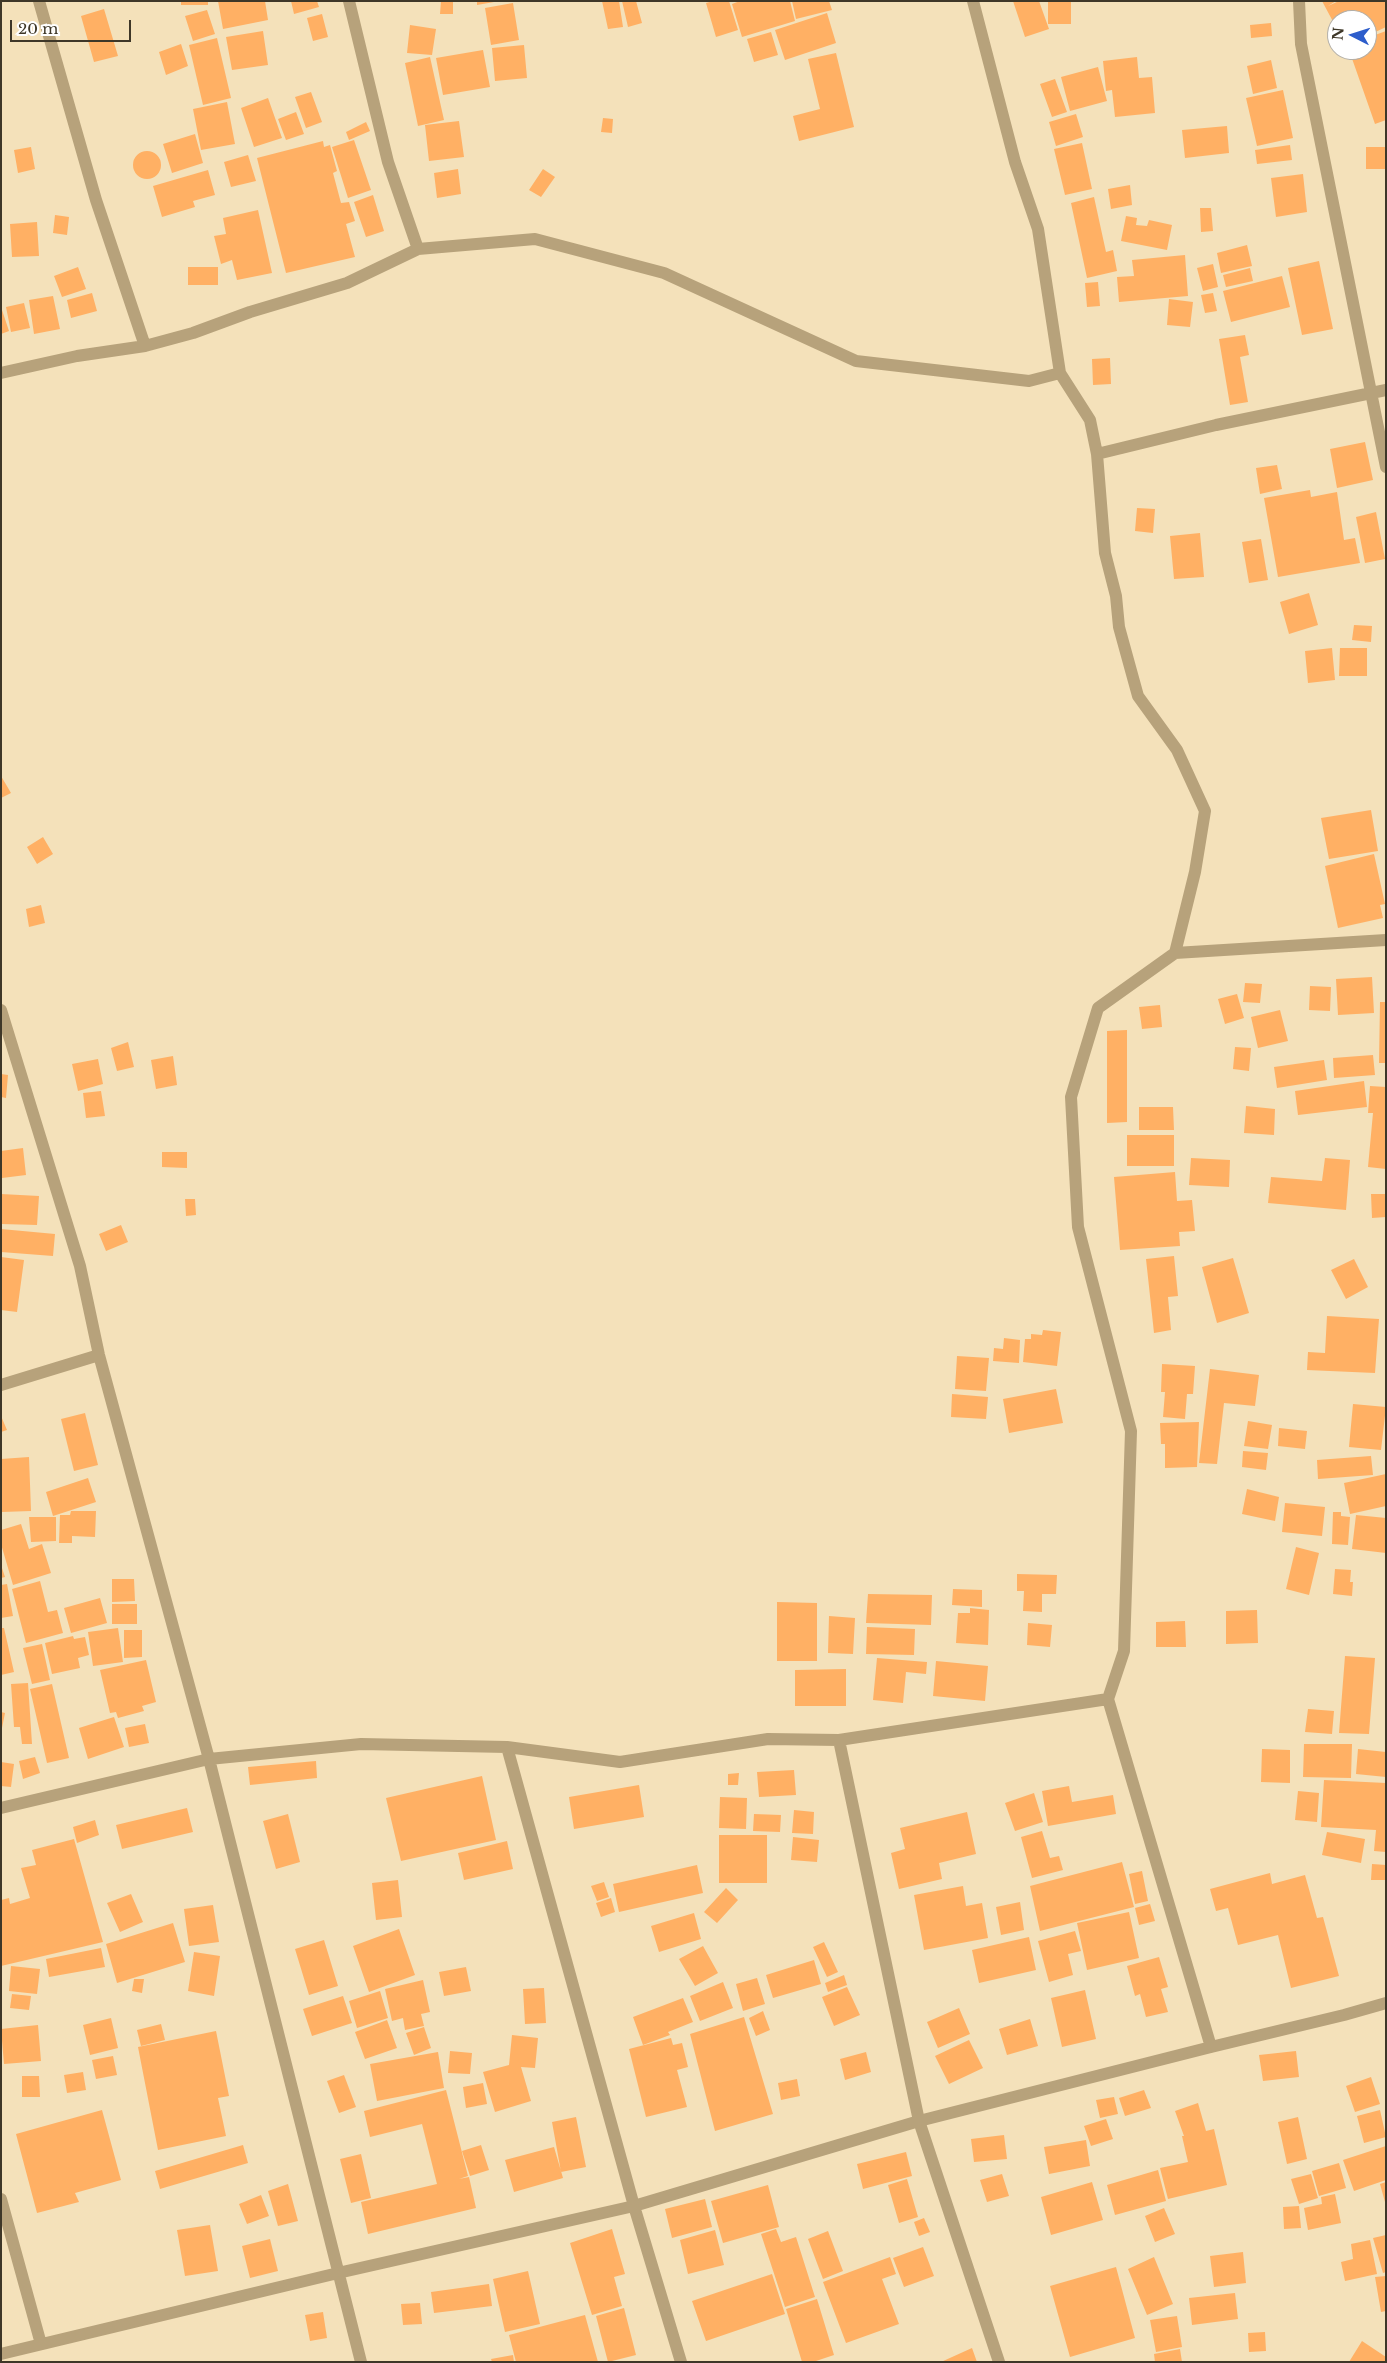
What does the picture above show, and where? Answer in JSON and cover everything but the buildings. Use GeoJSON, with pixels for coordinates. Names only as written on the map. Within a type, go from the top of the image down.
{"type":"FeatureCollection","features":[{"type":"Feature","properties":{"kind":"street"},"geometry":{"type":"LineString","coordinates":[[38,1],[96,200],[145,346]]}},
{"type":"Feature","properties":{"kind":"street"},"geometry":{"type":"LineString","coordinates":[[349,1],[388,162],[418,248]]}},
{"type":"Feature","properties":{"kind":"street"},"geometry":{"type":"LineString","coordinates":[[973,1],[1015,162],[1038,229],[1060,373],[1090,420],[1097,454],[1105,553],[1116,596],[1119,627],[1138,696],[1177,750],[1205,811],[1195,872],[1175,953]]}},
{"type":"Feature","properties":{"kind":"street"},"geometry":{"type":"LineString","coordinates":[[1299,1],[1301,44],[1369,393],[1386,467]]}},
{"type":"Feature","properties":{"kind":"street"},"geometry":{"type":"LineString","coordinates":[[1,373],[77,356],[145,346],[193,333],[250,312],[347,283],[418,248],[535,239],[664,273],[856,361],[1029,381],[1060,373]]}},
{"type":"Feature","properties":{"kind":"street"},"geometry":{"type":"LineString","coordinates":[[1097,454],[1216,425],[1386,390]]}},
{"type":"Feature","properties":{"kind":"street"},"geometry":{"type":"LineString","coordinates":[[1211,2047],[1108,1700],[1124,1651],[1131,1431],[1078,1227],[1071,1097],[1098,1008],[1175,953],[1386,940]]}},
{"type":"Feature","properties":{"kind":"street"},"geometry":{"type":"LineString","coordinates":[[1,1010],[80,1266],[99,1355],[209,1759],[361,2362]]}},
{"type":"Feature","properties":{"kind":"street"},"geometry":{"type":"LineString","coordinates":[[1,1385],[99,1355]]}},
{"type":"Feature","properties":{"kind":"street"},"geometry":{"type":"LineString","coordinates":[[1,1808],[209,1759],[361,1744],[507,1747],[620,1762],[768,1739],[839,1740],[1108,1700]]}},
{"type":"Feature","properties":{"kind":"street"},"geometry":{"type":"LineString","coordinates":[[839,1740],[919,2121],[999,2362]]}},
{"type":"Feature","properties":{"kind":"street"},"geometry":{"type":"LineString","coordinates":[[507,1747],[634,2206],[681,2362]]}},
{"type":"Feature","properties":{"kind":"street"},"geometry":{"type":"LineString","coordinates":[[1,2354],[338,2273],[634,2206],[919,2121],[1386,2003]]}},
{"type":"Feature","properties":{"kind":"street"},"geometry":{"type":"LineString","coordinates":[[1,2200],[41,2344]]}}]}
